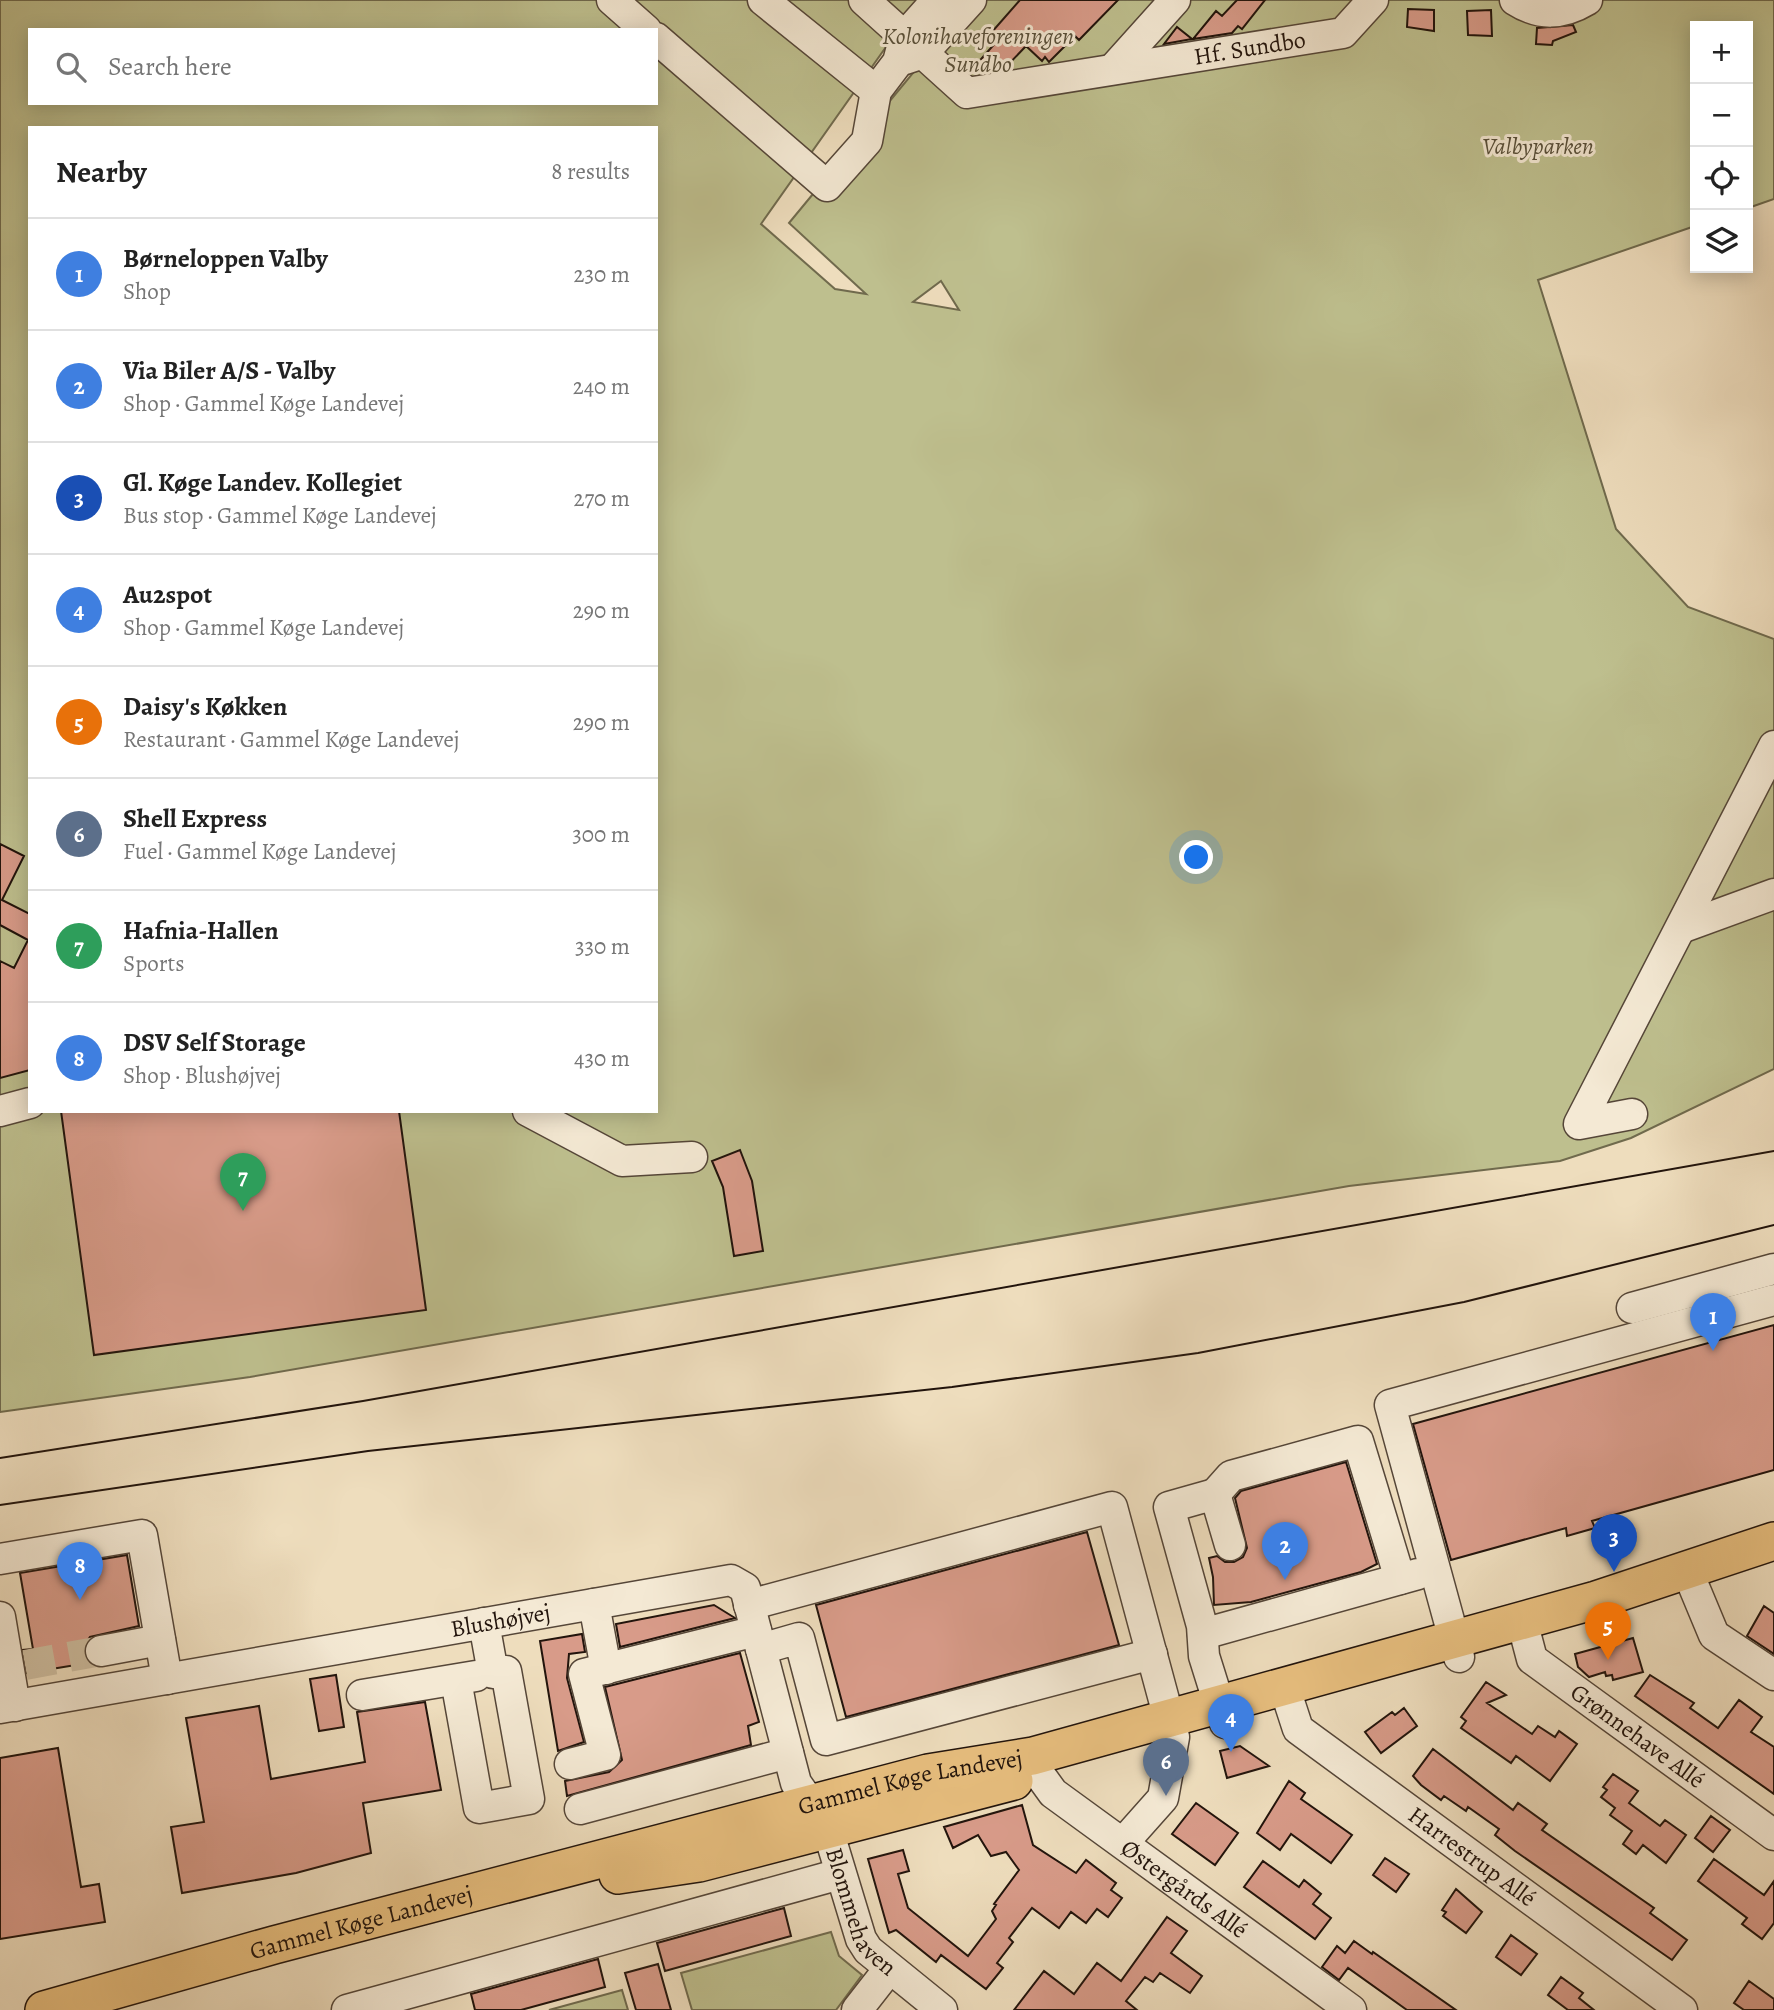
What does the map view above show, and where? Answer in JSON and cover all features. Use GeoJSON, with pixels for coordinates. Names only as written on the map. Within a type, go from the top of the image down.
{"type":"FeatureCollection","features":[{"type":"Feature","properties":{"kind":"main road","name":"Gammel Køge Landevej"},"geometry":{"type":"LineString","coordinates":[[1524,1629],[1596,1600],[1774,1541]]}},
{"type":"Feature","properties":{"kind":"main road","name":"Gammel Køge Landevej"},"geometry":{"type":"LineString","coordinates":[[44,2010],[274,1945],[1037,1765],[1524,1629],[1654,1602],[1774,1559]]}},
{"type":"Feature","properties":{"kind":"main road","name":"Gammel Køge Landevej"},"geometry":{"type":"LineString","coordinates":[[124,2010],[618,1875],[699,1863],[820,1816]]}},
{"type":"Feature","properties":{"kind":"street"},"geometry":{"type":"LineString","coordinates":[[612,0],[644,28]]}},
{"type":"Feature","properties":{"kind":"street"},"geometry":{"type":"LineString","coordinates":[[763,0],[876,91]]}},
{"type":"Feature","properties":{"kind":"street","name":"Hf. Sundbo"},"geometry":{"type":"LineString","coordinates":[[864,0],[908,51],[967,93],[1343,33],[1373,0]]}},
{"type":"Feature","properties":{"kind":"street"},"geometry":{"type":"LineString","coordinates":[[658,40],[827,186],[867,141],[876,91],[908,51],[937,0]]}},
{"type":"Feature","properties":{"kind":"street"},"geometry":{"type":"LineString","coordinates":[[908,51],[971,0]]}},
{"type":"Feature","properties":{"kind":"street"},"geometry":{"type":"LineString","coordinates":[[1113,69],[1175,0]]}},
{"type":"Feature","properties":{"kind":"street"},"geometry":{"type":"LineString","coordinates":[[1515,0],[1528,9],[1551,13],[1571,10],[1587,0]]}},
{"type":"Feature","properties":{"kind":"street"},"geometry":{"type":"LineString","coordinates":[[1632,1114],[1579,1124],[1774,746]]}},
{"type":"Feature","properties":{"kind":"street"},"geometry":{"type":"LineString","coordinates":[[1744,805],[1774,793]]}},
{"type":"Feature","properties":{"kind":"street"},"geometry":{"type":"LineString","coordinates":[[1681,928],[1774,894]]}},
{"type":"Feature","properties":{"kind":"street"},"geometry":{"type":"LineString","coordinates":[[0,1111],[28,1104]]}},
{"type":"Feature","properties":{"kind":"street"},"geometry":{"type":"LineString","coordinates":[[532,1113],[622,1161],[692,1157]]}},
{"type":"Feature","properties":{"kind":"street"},"geometry":{"type":"LineString","coordinates":[[1632,1308],[1774,1269]]}},
{"type":"Feature","properties":{"kind":"street"},"geometry":{"type":"LineString","coordinates":[[1457,1648],[1390,1405],[1774,1300]]}},
{"type":"Feature","properties":{"kind":"street"},"geometry":{"type":"LineString","coordinates":[[1222,1713],[1204,1656],[1203,1634],[1169,1507],[1215,1494],[1231,1476],[1358,1441],[1400,1579]]}},
{"type":"Feature","properties":{"kind":"street"},"geometry":{"type":"LineString","coordinates":[[1215,1494],[1230,1545]]}},
{"type":"Feature","properties":{"kind":"street"},"geometry":{"type":"LineString","coordinates":[[570,1764],[605,1755],[584,1674],[755,1628],[1112,1507],[1172,1727],[1163,1798],[1123,1843]]}},
{"type":"Feature","properties":{"kind":"street"},"geometry":{"type":"LineString","coordinates":[[0,1559],[142,1535],[167,1679]]}},
{"type":"Feature","properties":{"kind":"street"},"geometry":{"type":"LineString","coordinates":[[1203,1634],[1435,1569]]}},
{"type":"Feature","properties":{"kind":"street","name":"Blushøjvej"},"geometry":{"type":"LineString","coordinates":[[8,1707],[730,1580],[745,1588],[796,1783],[820,1816]]}},
{"type":"Feature","properties":{"kind":"street"},"geometry":{"type":"LineString","coordinates":[[1694,1587],[1714,1635],[1774,1675]]}},
{"type":"Feature","properties":{"kind":"street"},"geometry":{"type":"LineString","coordinates":[[594,1604],[606,1669]]}},
{"type":"Feature","properties":{"kind":"street"},"geometry":{"type":"LineString","coordinates":[[0,1617],[17,1666],[8,1707]]}},
{"type":"Feature","properties":{"kind":"street"},"geometry":{"type":"LineString","coordinates":[[484,1623],[493,1673]]}},
{"type":"Feature","properties":{"kind":"street"},"geometry":{"type":"LineString","coordinates":[[755,1628],[799,1638],[826,1740],[1152,1654]]}},
{"type":"Feature","properties":{"kind":"street","name":"Grønnehave Allé"},"geometry":{"type":"LineString","coordinates":[[1524,1629],[1532,1659],[1774,1835]]}},
{"type":"Feature","properties":{"kind":"street"},"geometry":{"type":"LineString","coordinates":[[101,1651],[160,1640]]}},
{"type":"Feature","properties":{"kind":"street"},"geometry":{"type":"LineString","coordinates":[[362,1695],[456,1679],[506,1671],[529,1799],[479,1808],[456,1679]]}},
{"type":"Feature","properties":{"kind":"street","name":"Harrestrup Allé"},"geometry":{"type":"LineString","coordinates":[[1286,1696],[1298,1729],[1682,2010]]}},
{"type":"Feature","properties":{"kind":"street"},"geometry":{"type":"LineString","coordinates":[[580,1809],[788,1753]]}},
{"type":"Feature","properties":{"kind":"street","name":"Østergårds Allé"},"geometry":{"type":"LineString","coordinates":[[1037,1765],[1053,1793],[1351,2010]]}},
{"type":"Feature","properties":{"kind":"street","name":"Blommehaven"},"geometry":{"type":"LineString","coordinates":[[820,1816],[861,1939],[868,1950],[889,1969],[942,2010]]}},
{"type":"Feature","properties":{"kind":"street"},"geometry":{"type":"LineString","coordinates":[[347,2010],[840,1874]]}},
{"type":"Feature","properties":{"kind":"street"},"geometry":{"type":"LineString","coordinates":[[857,2010],[889,1969]]}},
{"type":"Feature","properties":{"kind":"green space"},"geometry":{"type":"Polygon","coordinates":[[[0,0],[1774,0],[1774,199],[1753,206],[1753,21],[1690,21],[1690,228],[1538,280],[1616,529],[1688,607],[1774,639],[1774,1069],[1631,1138],[1560,1161],[1349,1186],[250,1377],[0,1412],[0,0]],[[893,37],[761,224],[835,289],[866,294],[789,223],[913,73],[918,61],[893,37]],[[941,281],[913,302],[959,310],[941,281]]]}},
{"type":"Feature","properties":{"kind":"green space"},"geometry":{"type":"Polygon","coordinates":[[[831,1932],[839,1956],[862,1975],[836,2010],[692,2010],[681,1973],[831,1932]]]}},
{"type":"Feature","properties":{"kind":"green space"},"geometry":{"type":"Polygon","coordinates":[[[622,1990],[628,2010],[549,2010],[622,1990]]]}},
{"type":"Feature","properties":{"kind":"building"},"geometry":{"type":"Polygon","coordinates":[[[1020,0],[1118,0],[1079,40],[1075,36],[1049,62],[1045,57],[1042,61],[1026,46],[1004,69],[983,73],[975,66],[998,40],[991,33],[1020,0]]]}},
{"type":"Feature","properties":{"kind":"building"},"geometry":{"type":"Polygon","coordinates":[[[1237,0],[1265,0],[1242,29],[1238,26],[1232,33],[1193,39],[1216,11],[1222,16],[1237,0]]]}},
{"type":"Feature","properties":{"kind":"building"},"geometry":{"type":"Polygon","coordinates":[[[1408,9],[1434,10],[1434,31],[1407,27],[1408,9]]]}},
{"type":"Feature","properties":{"kind":"building"},"geometry":{"type":"Polygon","coordinates":[[[1491,10],[1492,36],[1468,35],[1467,11],[1491,10]]]}},
{"type":"Feature","properties":{"kind":"building"},"geometry":{"type":"Polygon","coordinates":[[[1573,25],[1576,32],[1553,41],[1552,45],[1536,44],[1537,28],[1573,25]]]}},
{"type":"Feature","properties":{"kind":"building"},"geometry":{"type":"Polygon","coordinates":[[[1177,27],[1192,39],[1164,44],[1177,27]]]}},
{"type":"Feature","properties":{"kind":"building"},"geometry":{"type":"Polygon","coordinates":[[[0,844],[24,856],[2,900],[28,913],[28,940],[0,925],[0,844]]]}},
{"type":"Feature","properties":{"kind":"building"},"geometry":{"type":"Polygon","coordinates":[[[28,940],[28,1071],[0,1078],[0,961],[14,968],[28,940]]]}},
{"type":"Feature","properties":{"kind":"building"},"geometry":{"type":"Polygon","coordinates":[[[61,1113],[399,1113],[426,1310],[94,1355],[61,1113]]]}},
{"type":"Feature","properties":{"kind":"building"},"geometry":{"type":"Polygon","coordinates":[[[740,1150],[752,1181],[763,1251],[734,1256],[723,1187],[712,1161],[740,1150]]]}},
{"type":"Feature","properties":{"kind":"building"},"geometry":{"type":"Polygon","coordinates":[[[1774,1325],[1774,1470],[1592,1521],[1595,1528],[1567,1536],[1566,1528],[1451,1560],[1413,1424],[1774,1325]]]}},
{"type":"Feature","properties":{"kind":"building"},"geometry":{"type":"Polygon","coordinates":[[[1346,1462],[1377,1564],[1361,1572],[1251,1602],[1214,1605],[1209,1558],[1217,1556],[1225,1562],[1234,1562],[1243,1557],[1247,1548],[1235,1498],[1241,1491],[1346,1462]]]}},
{"type":"Feature","properties":{"kind":"building"},"geometry":{"type":"Polygon","coordinates":[[[1087,1532],[1119,1645],[846,1717],[816,1605],[1087,1532]]]}},
{"type":"Feature","properties":{"kind":"building"},"geometry":{"type":"Polygon","coordinates":[[[127,1555],[139,1626],[90,1637],[84,1646],[88,1663],[27,1673],[23,1650],[33,1649],[20,1573],[127,1555]]]}},
{"type":"Feature","properties":{"kind":"building"},"geometry":{"type":"Polygon","coordinates":[[[714,1605],[735,1618],[620,1647],[616,1624],[714,1605]]]}},
{"type":"Feature","properties":{"kind":"building"},"geometry":{"type":"Polygon","coordinates":[[[1764,1606],[1774,1613],[1774,1654],[1747,1636],[1764,1606]]]}},
{"type":"Feature","properties":{"kind":"building"},"geometry":{"type":"Polygon","coordinates":[[[582,1634],[585,1652],[569,1654],[567,1678],[584,1742],[558,1751],[540,1641],[582,1634]]]}},
{"type":"Feature","properties":{"kind":"building"},"geometry":{"type":"Polygon","coordinates":[[[1633,1638],[1643,1672],[1613,1680],[1612,1675],[1606,1676],[1605,1672],[1589,1677],[1578,1667],[1575,1654],[1633,1638]]]}},
{"type":"Feature","properties":{"kind":"building"},"geometry":{"type":"Polygon","coordinates":[[[740,1653],[759,1722],[748,1726],[751,1745],[567,1796],[565,1781],[609,1772],[622,1760],[605,1687],[740,1653]]]}},
{"type":"Feature","properties":{"kind":"building"},"geometry":{"type":"Polygon","coordinates":[[[336,1675],[344,1727],[319,1731],[310,1679],[336,1675]]]}},
{"type":"Feature","properties":{"kind":"building"},"geometry":{"type":"Polygon","coordinates":[[[1650,1675],[1694,1703],[1690,1708],[1718,1728],[1739,1700],[1762,1717],[1751,1732],[1774,1747],[1774,1794],[1635,1696],[1650,1675]]]}},
{"type":"Feature","properties":{"kind":"building"},"geometry":{"type":"Polygon","coordinates":[[[1486,1682],[1506,1695],[1487,1703],[1532,1734],[1538,1726],[1555,1737],[1559,1731],[1577,1744],[1550,1781],[1516,1756],[1511,1763],[1461,1728],[1466,1721],[1461,1717],[1486,1682]]]}},
{"type":"Feature","properties":{"kind":"building"},"geometry":{"type":"Polygon","coordinates":[[[425,1702],[441,1790],[363,1803],[371,1853],[296,1873],[182,1893],[171,1827],[204,1822],[186,1718],[259,1706],[271,1779],[365,1762],[357,1712],[425,1702]]]}},
{"type":"Feature","properties":{"kind":"building"},"geometry":{"type":"Polygon","coordinates":[[[1404,1708],[1417,1726],[1381,1753],[1365,1732],[1392,1712],[1395,1715],[1404,1708]]]}},
{"type":"Feature","properties":{"kind":"building"},"geometry":{"type":"Polygon","coordinates":[[[1240,1746],[1269,1766],[1227,1778],[1220,1751],[1240,1746]]]}},
{"type":"Feature","properties":{"kind":"building"},"geometry":{"type":"Polygon","coordinates":[[[58,1748],[81,1887],[99,1884],[105,1922],[0,1939],[0,1758],[58,1748]]]}},
{"type":"Feature","properties":{"kind":"building"},"geometry":{"type":"Polygon","coordinates":[[[1433,1749],[1513,1810],[1518,1803],[1547,1824],[1542,1830],[1654,1908],[1650,1913],[1687,1940],[1672,1960],[1515,1851],[1495,1835],[1499,1829],[1468,1807],[1466,1811],[1444,1796],[1441,1800],[1421,1785],[1413,1776],[1433,1749]]]}},
{"type":"Feature","properties":{"kind":"building"},"geometry":{"type":"Polygon","coordinates":[[[1613,1774],[1638,1791],[1629,1803],[1660,1826],[1665,1820],[1686,1835],[1666,1863],[1643,1845],[1636,1854],[1623,1844],[1632,1831],[1610,1815],[1615,1808],[1601,1797],[1607,1790],[1603,1787],[1613,1774]]]}},
{"type":"Feature","properties":{"kind":"building"},"geometry":{"type":"Polygon","coordinates":[[[1289,1781],[1305,1793],[1301,1799],[1352,1835],[1331,1863],[1291,1834],[1280,1850],[1257,1833],[1289,1781]]]}},
{"type":"Feature","properties":{"kind":"building"},"geometry":{"type":"Polygon","coordinates":[[[1196,1803],[1238,1833],[1215,1865],[1172,1834],[1196,1803]]]}},
{"type":"Feature","properties":{"kind":"building"},"geometry":{"type":"Polygon","coordinates":[[[1022,1805],[1033,1845],[1076,1873],[1086,1860],[1116,1883],[1111,1890],[1122,1898],[1108,1917],[1097,1909],[1086,1923],[1071,1912],[1059,1928],[1032,1908],[1009,1938],[1013,1942],[997,1963],[1003,1968],[986,1989],[941,1955],[936,1962],[896,1930],[889,1933],[868,1859],[903,1850],[909,1871],[898,1874],[908,1908],[968,1956],[996,1919],[992,1911],[996,1905],[994,1904],[1019,1870],[1006,1852],[991,1856],[978,1835],[953,1848],[944,1827],[1022,1805]]]}},
{"type":"Feature","properties":{"kind":"building"},"geometry":{"type":"Polygon","coordinates":[[[1711,1816],[1730,1830],[1713,1852],[1695,1838],[1711,1816]]]}},
{"type":"Feature","properties":{"kind":"building"},"geometry":{"type":"Polygon","coordinates":[[[1385,1858],[1409,1874],[1396,1892],[1373,1875],[1385,1858]]]}},
{"type":"Feature","properties":{"kind":"building"},"geometry":{"type":"Polygon","coordinates":[[[1714,1859],[1764,1895],[1774,1881],[1774,1923],[1762,1939],[1742,1924],[1747,1918],[1698,1881],[1714,1859]]]}},
{"type":"Feature","properties":{"kind":"building"},"geometry":{"type":"Polygon","coordinates":[[[1263,1861],[1299,1887],[1304,1880],[1321,1894],[1313,1904],[1331,1918],[1315,1939],[1244,1887],[1263,1861]]]}},
{"type":"Feature","properties":{"kind":"building"},"geometry":{"type":"Polygon","coordinates":[[[1456,1889],[1482,1912],[1466,1933],[1443,1916],[1446,1912],[1442,1910],[1456,1889]]]}},
{"type":"Feature","properties":{"kind":"building"},"geometry":{"type":"Polygon","coordinates":[[[784,1908],[791,1936],[665,1971],[657,1943],[784,1908]]]}},
{"type":"Feature","properties":{"kind":"building"},"geometry":{"type":"Polygon","coordinates":[[[1167,1917],[1187,1931],[1171,1953],[1202,1976],[1190,1993],[1160,1973],[1153,1982],[1145,1977],[1126,2001],[1137,2010],[1014,2010],[1044,1971],[1074,1994],[1097,1963],[1121,1981],[1167,1917]]]}},
{"type":"Feature","properties":{"kind":"building"},"geometry":{"type":"Polygon","coordinates":[[[1511,1935],[1537,1954],[1521,1975],[1496,1957],[1511,1935]]]}},
{"type":"Feature","properties":{"kind":"building"},"geometry":{"type":"Polygon","coordinates":[[[1354,1941],[1456,2010],[1407,2010],[1348,1968],[1339,1980],[1322,1967],[1337,1946],[1345,1953],[1354,1941]]]}},
{"type":"Feature","properties":{"kind":"building"},"geometry":{"type":"Polygon","coordinates":[[[598,1959],[605,1987],[521,2010],[475,2010],[471,1994],[598,1959]]]}},
{"type":"Feature","properties":{"kind":"building"},"geometry":{"type":"Polygon","coordinates":[[[658,1964],[671,2010],[636,2010],[625,1973],[658,1964]]]}},
{"type":"Feature","properties":{"kind":"building"},"geometry":{"type":"Polygon","coordinates":[[[1561,1977],[1583,1993],[1579,1998],[1594,2010],[1568,2010],[1548,1995],[1561,1977]]]}},
{"type":"Feature","properties":{"kind":"building"},"geometry":{"type":"Polygon","coordinates":[[[1749,1981],[1774,1999],[1774,2010],[1744,2010],[1734,2003],[1749,1981]]]}},
{"type":"Feature","properties":{"kind":"tunnel"},"geometry":{"type":"LineString","coordinates":[[25,1665],[101,1651]]}},
{"type":"Feature","properties":{"kind":"tram line"},"geometry":{"type":"LineString","coordinates":[[0,1458],[363,1401],[1774,1151]]}},
{"type":"Feature","properties":{"kind":"tram line"},"geometry":{"type":"LineString","coordinates":[[0,1505],[368,1451],[952,1387],[1198,1353],[1464,1302],[1774,1225]]}},
{"type":"Feature","properties":{"kind":"place","name":"Hafnia-Hallen"},"geometry":{"type":"Point","coordinates":[243,1211]}},
{"type":"Feature","properties":{"kind":"place","name":"Børneloppen Valby"},"geometry":{"type":"Point","coordinates":[1713,1351]}},
{"type":"Feature","properties":{"kind":"place","name":"Gl. Køge Landev. Kollegiet"},"geometry":{"type":"Point","coordinates":[1614,1572]}},
{"type":"Feature","properties":{"kind":"place","name":"Via Biler A/S - Valby"},"geometry":{"type":"Point","coordinates":[1285,1580]}},
{"type":"Feature","properties":{"kind":"place","name":"DSV Self Storage"},"geometry":{"type":"Point","coordinates":[80,1600]}},
{"type":"Feature","properties":{"kind":"place","name":"Daisy's Køkken"},"geometry":{"type":"Point","coordinates":[1608,1660]}},
{"type":"Feature","properties":{"kind":"place","name":"Au2spot"},"geometry":{"type":"Point","coordinates":[1231,1752]}},
{"type":"Feature","properties":{"kind":"place","name":"Shell Express"},"geometry":{"type":"Point","coordinates":[1166,1796]}},
{"type":"Feature","properties":{"kind":"park label","name":"Kolonihaveforeningen Sundbo"},"geometry":{"type":"Point","coordinates":[978,50]}},
{"type":"Feature","properties":{"kind":"park label","name":"Valbyparken"},"geometry":{"type":"Point","coordinates":[1538,146]}}]}
